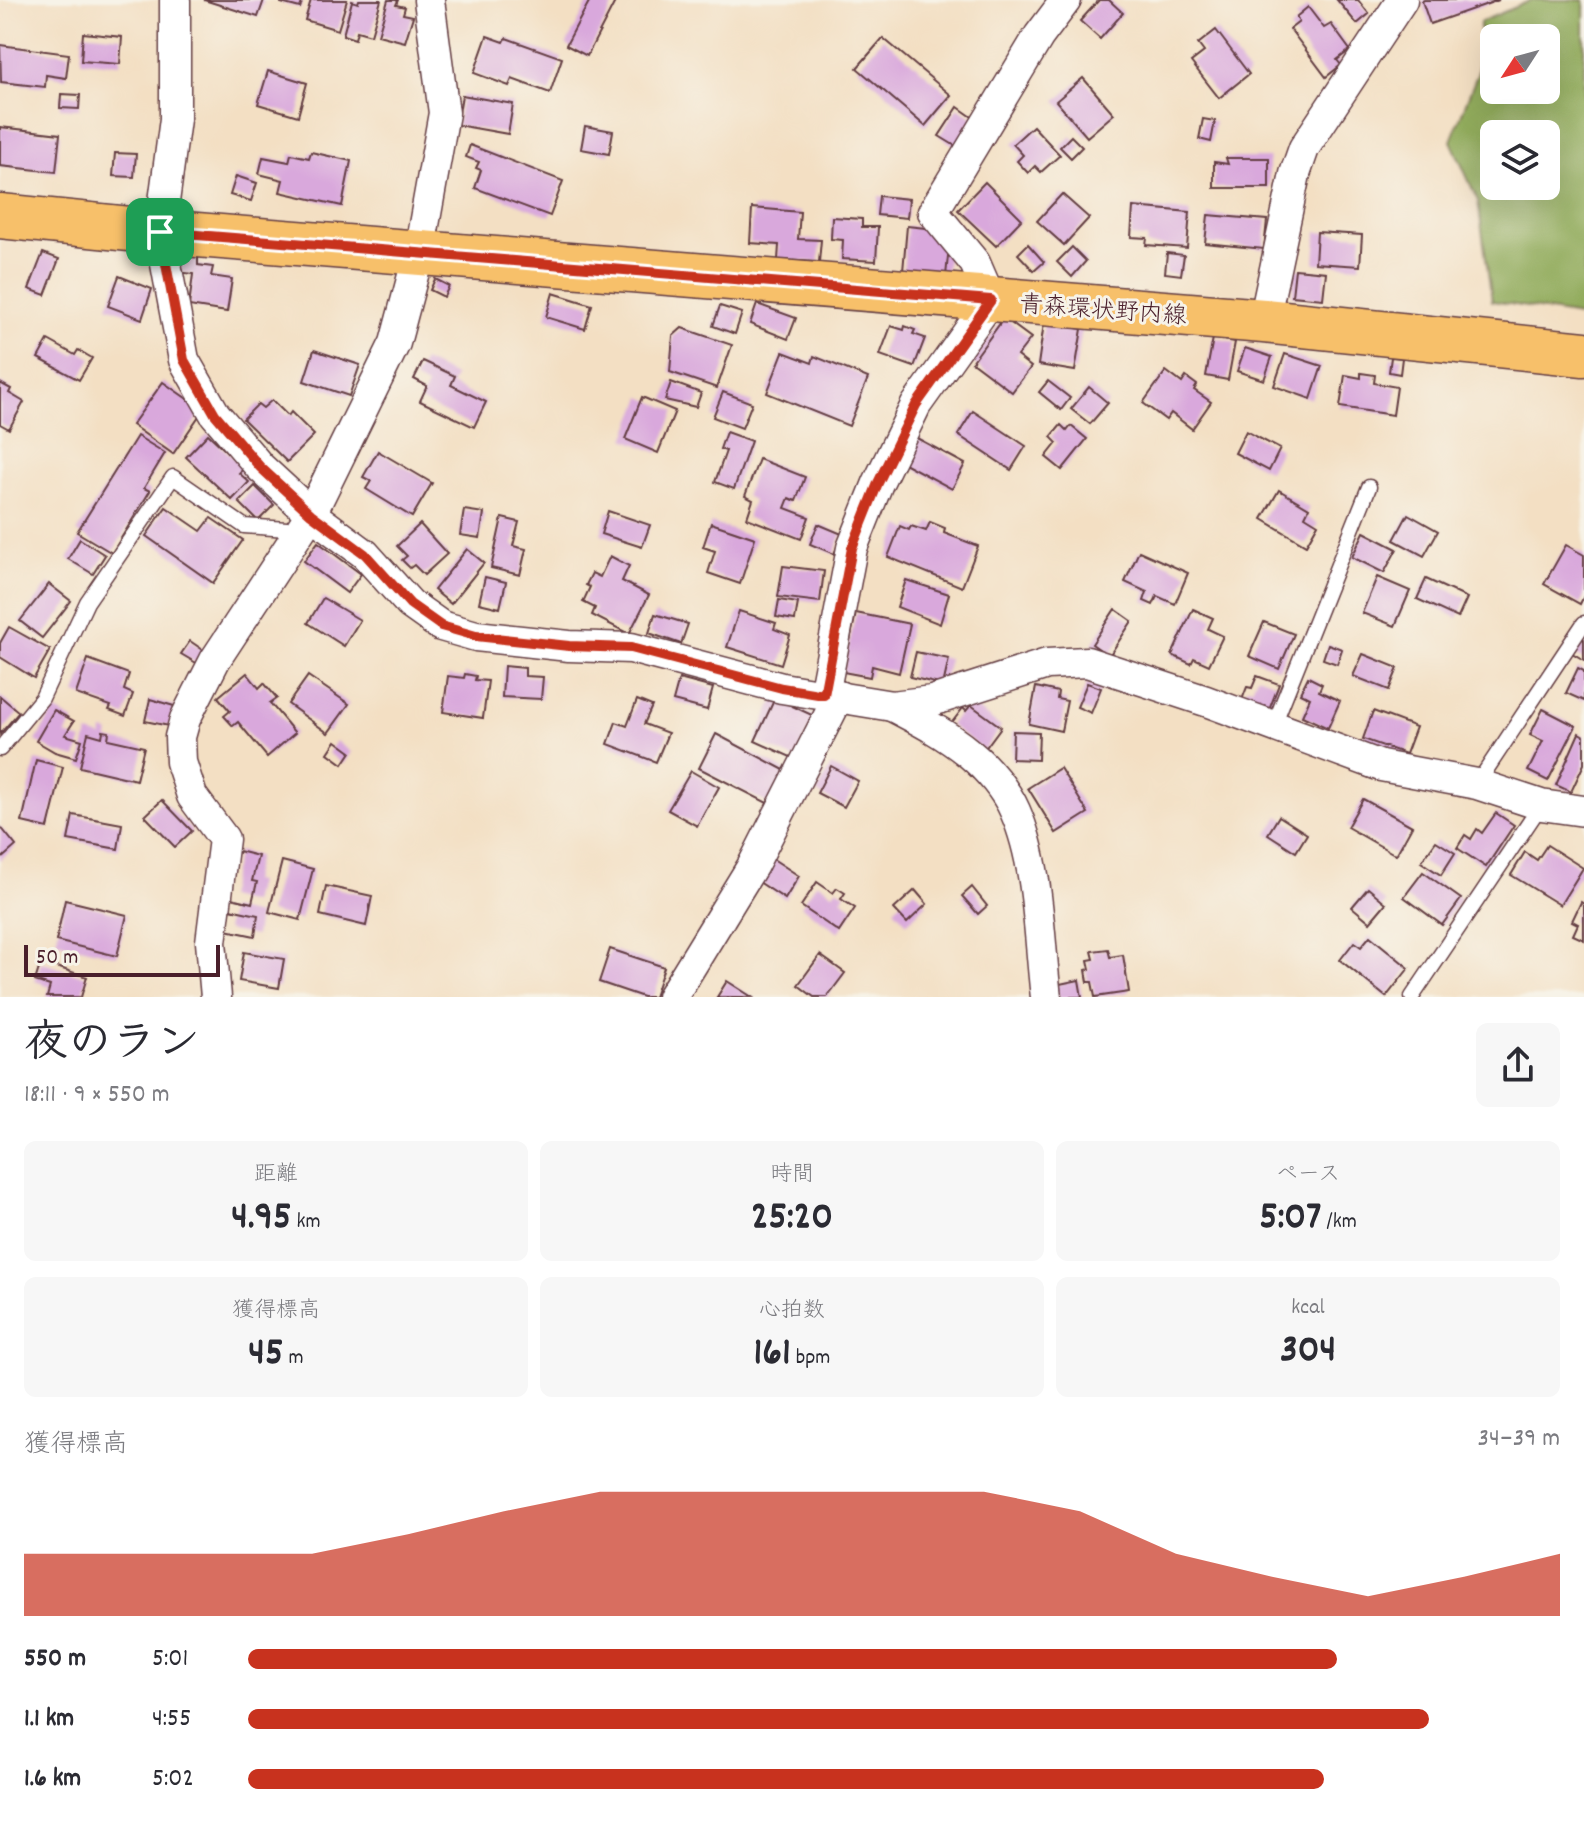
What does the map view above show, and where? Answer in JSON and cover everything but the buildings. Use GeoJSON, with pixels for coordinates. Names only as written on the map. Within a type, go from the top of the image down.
{"type":"FeatureCollection","features":[{"type":"Feature","properties":{"kind":"main road","name":"青森環状野内線"},"geometry":{"type":"LineString","coordinates":[[0,216],[160,232],[1264,321],[1584,354]]}},
{"type":"Feature","properties":{"kind":"street"},"geometry":{"type":"LineString","coordinates":[[175,0],[175,119],[160,232],[184,360],[215,414],[306,522],[365,554],[410,604],[441,626],[476,636],[569,646],[631,648],[782,688],[892,706],[932,701],[1047,664],[1087,662],[1206,701],[1381,766],[1477,784],[1541,805],[1584,811]]}},
{"type":"Feature","properties":{"kind":"street"},"geometry":{"type":"LineString","coordinates":[[216,997],[211,942],[224,839],[192,796],[181,762],[180,737],[185,719],[215,660],[306,522],[395,343],[419,253],[444,113],[429,0]]}},
{"type":"Feature","properties":{"kind":"street"},"geometry":{"type":"LineString","coordinates":[[672,997],[753,865],[831,695],[852,548],[878,483],[916,405],[991,300],[975,263],[933,212],[1039,36],[1066,0]]}},
{"type":"Feature","properties":{"kind":"street"},"geometry":{"type":"LineString","coordinates":[[1264,321],[1295,174],[1304,148],[1402,0]]}},
{"type":"Feature","properties":{"kind":"street"},"geometry":{"type":"LineString","coordinates":[[892,706],[940,732],[971,755],[995,781],[1015,810],[1031,864],[1046,997]]}},
{"type":"Feature","properties":{"kind":"lane"},"geometry":{"type":"LineString","coordinates":[[0,749],[42,698],[87,602],[173,477],[244,526],[306,522]]}},
{"type":"Feature","properties":{"kind":"lane"},"geometry":{"type":"LineString","coordinates":[[1273,727],[1369,487]]}},
{"type":"Feature","properties":{"kind":"lane"},"geometry":{"type":"LineString","coordinates":[[1477,784],[1584,623]]}},
{"type":"Feature","properties":{"kind":"lane"},"geometry":{"type":"LineString","coordinates":[[1412,997],[1541,805]]}},
{"type":"Feature","properties":{"kind":"green space"},"geometry":{"type":"Polygon","coordinates":[[[1532,0],[1584,0],[1584,317],[1492,301],[1478,201],[1451,141],[1478,72],[1480,22],[1532,0]]]}},
{"type":"Feature","properties":{"kind":"route"},"geometry":{"type":"LineString","coordinates":[[160,232],[991,300],[916,405],[878,483],[852,548],[824,695],[782,688],[631,648],[569,646],[476,636],[441,626],[410,604],[365,554],[311,514],[260,467],[215,414],[184,360],[160,232]]}}]}
